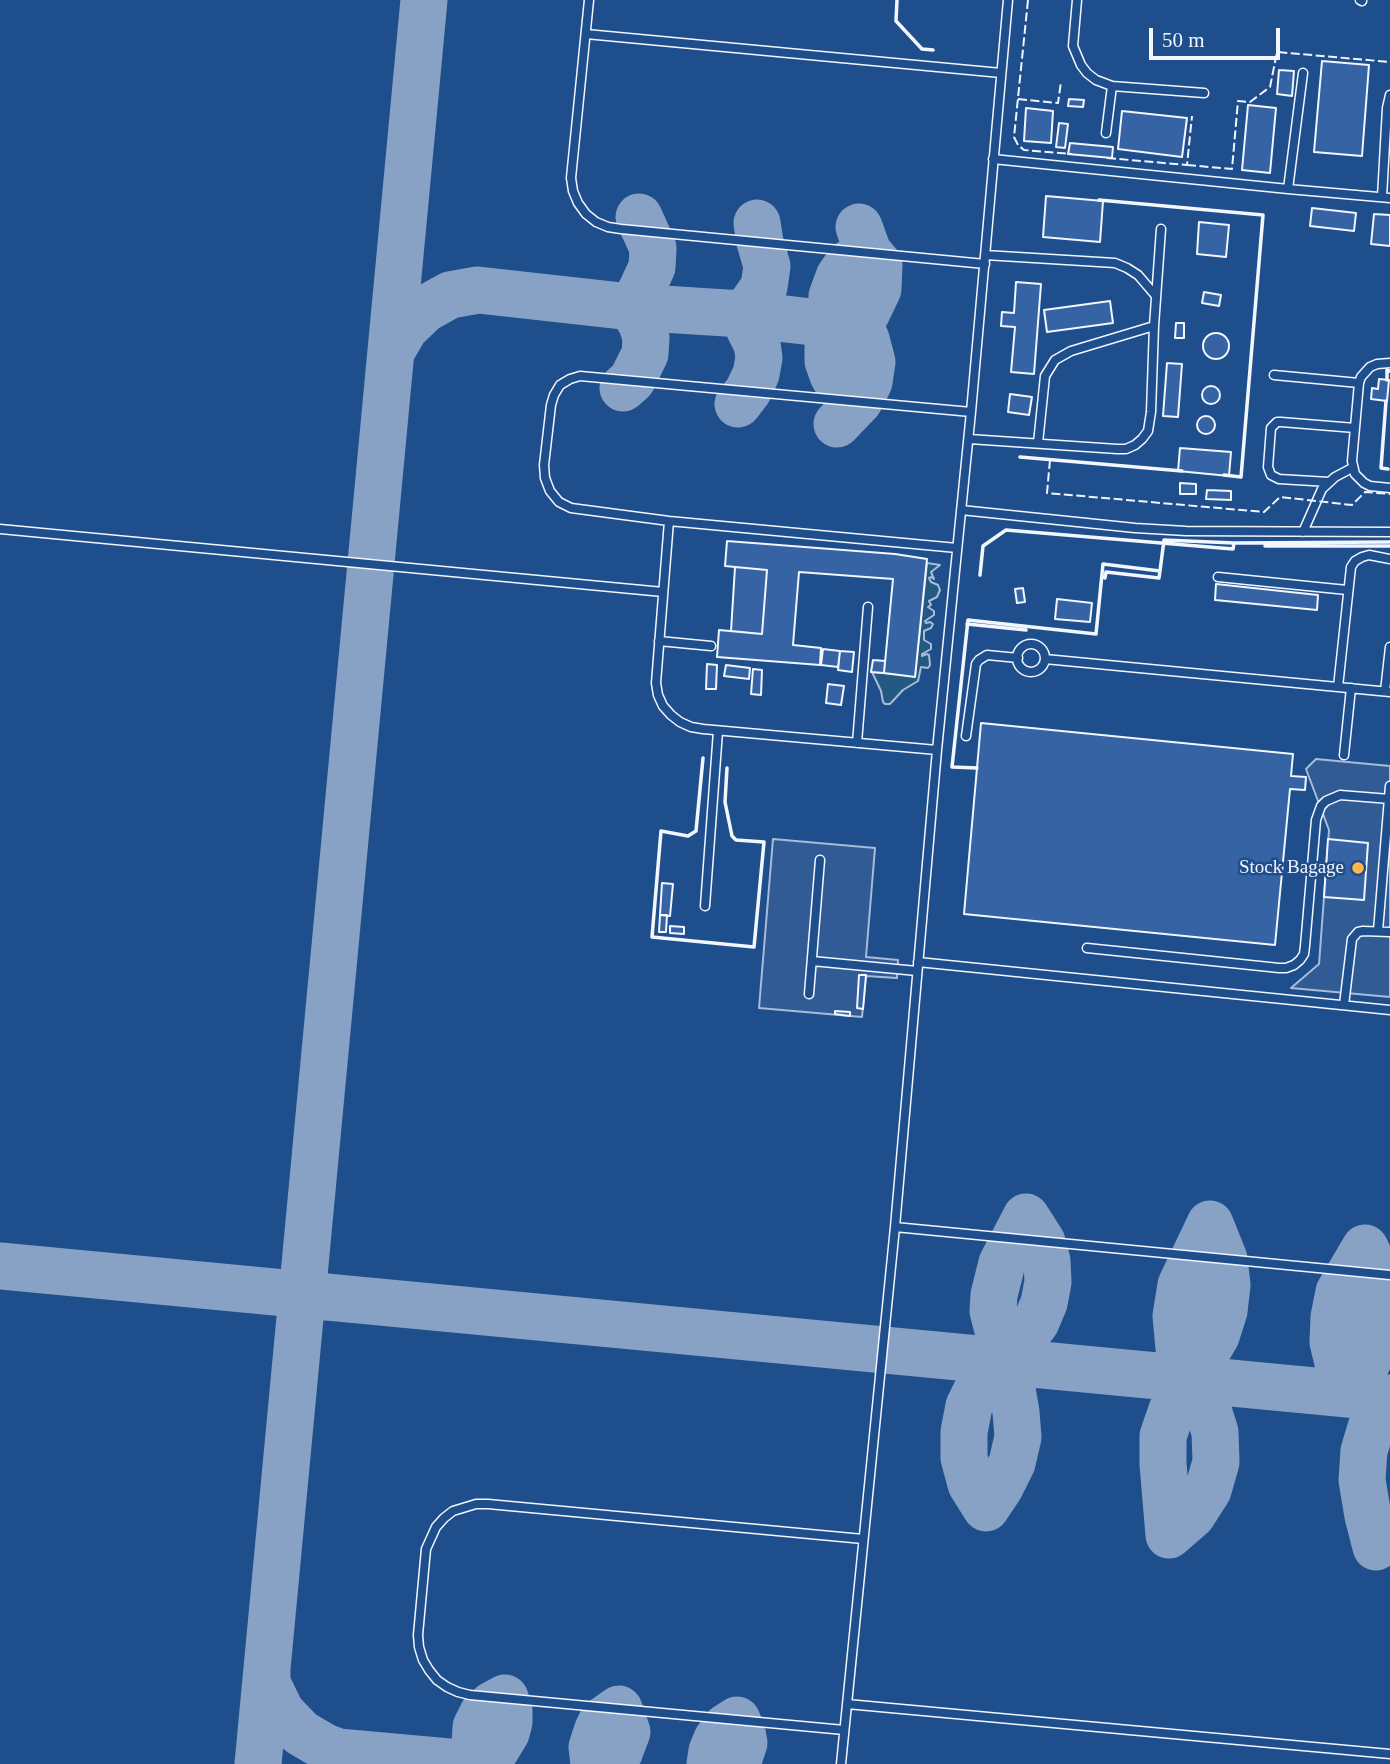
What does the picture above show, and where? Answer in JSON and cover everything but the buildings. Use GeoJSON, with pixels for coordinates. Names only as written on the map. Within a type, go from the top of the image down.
{"type":"FeatureCollection","features":[{"type":"Feature","properties":{"kind":"lane"},"geometry":{"type":"LineString","coordinates":[[589,0],[571,178],[578,203],[596,222],[629,230],[985,259],[1115,263],[1138,275],[1156,296]]}},
{"type":"Feature","properties":{"kind":"lane"},"geometry":{"type":"LineString","coordinates":[[841,1764],[895,1227],[1008,0]]}},
{"type":"Feature","properties":{"kind":"lane"},"geometry":{"type":"LineString","coordinates":[[1077,0],[1073,36],[1076,56],[1087,73],[1096,80],[1112,86],[1205,93]]}},
{"type":"Feature","properties":{"kind":"lane"},"geometry":{"type":"LineString","coordinates":[[586,34],[1001,73]]}},
{"type":"Feature","properties":{"kind":"lane"},"geometry":{"type":"LineString","coordinates":[[1288,189],[1303,73]]}},
{"type":"Feature","properties":{"kind":"lane"},"geometry":{"type":"LineString","coordinates":[[1106,133],[1112,86]]}},
{"type":"Feature","properties":{"kind":"lane"},"geometry":{"type":"LineString","coordinates":[[993,159],[1386,197],[1387,108],[1390,95]]}},
{"type":"Feature","properties":{"kind":"lane"},"geometry":{"type":"LineString","coordinates":[[969,439],[1126,449],[1142,439],[1150,422],[1161,229]]}},
{"type":"Feature","properties":{"kind":"lane"},"geometry":{"type":"LineString","coordinates":[[1038,443],[1045,376],[1055,360],[1071,351],[1154,326]]}},
{"type":"Feature","properties":{"kind":"lane"},"geometry":{"type":"LineString","coordinates":[[1390,363],[1377,364],[1370,368],[1359,383],[1352,461],[1352,468],[1359,480],[1370,486],[1390,488]]}},
{"type":"Feature","properties":{"kind":"lane"},"geometry":{"type":"LineString","coordinates":[[1274,375],[1359,383]]}},
{"type":"Feature","properties":{"kind":"lane"},"geometry":{"type":"LineString","coordinates":[[957,548],[669,521],[571,508],[559,502],[550,491],[544,465],[554,395],[569,379],[580,376],[971,412]]}},
{"type":"Feature","properties":{"kind":"lane"},"geometry":{"type":"LineString","coordinates":[[1329,482],[1279,479],[1271,475],[1268,467],[1271,428],[1281,422],[1355,428]]}},
{"type":"Feature","properties":{"kind":"lane"},"geometry":{"type":"LineString","coordinates":[[1303,532],[1317,500],[1329,482],[1352,468]]}},
{"type":"Feature","properties":{"kind":"lane"},"geometry":{"type":"LineString","coordinates":[[961,510],[1161,529],[1390,533]]}},
{"type":"Feature","properties":{"kind":"lane"},"geometry":{"type":"LineString","coordinates":[[669,521],[656,683],[658,695],[671,715],[691,727],[718,731],[937,750]]}},
{"type":"Feature","properties":{"kind":"lane"},"geometry":{"type":"LineString","coordinates":[[0,529],[663,592]]}},
{"type":"Feature","properties":{"kind":"lane"},"geometry":{"type":"LineString","coordinates":[[1338,687],[1351,568],[1355,561],[1369,555],[1390,559]]}},
{"type":"Feature","properties":{"kind":"lane"},"geometry":{"type":"LineString","coordinates":[[1218,577],[1348,590]]}},
{"type":"Feature","properties":{"kind":"lane"},"geometry":{"type":"LineString","coordinates":[[857,743],[868,607]]}},
{"type":"Feature","properties":{"kind":"lane"},"geometry":{"type":"LineString","coordinates":[[659,641],[710,646]]}},
{"type":"Feature","properties":{"kind":"lane"},"geometry":{"type":"LineString","coordinates":[[1031,644],[1041,648],[1045,659],[1040,669],[1029,672],[1020,666],[1018,658],[1020,649],[1031,644]]}},
{"type":"Feature","properties":{"kind":"lane"},"geometry":{"type":"LineString","coordinates":[[1045,659],[1388,692],[1390,647]]}},
{"type":"Feature","properties":{"kind":"lane"},"geometry":{"type":"LineString","coordinates":[[966,737],[976,664],[987,656],[1018,658]]}},
{"type":"Feature","properties":{"kind":"lane"},"geometry":{"type":"LineString","coordinates":[[1345,755],[1351,688]]}},
{"type":"Feature","properties":{"kind":"lane"},"geometry":{"type":"LineString","coordinates":[[705,906],[718,731]]}},
{"type":"Feature","properties":{"kind":"lane"},"geometry":{"type":"LineString","coordinates":[[1378,931],[1390,786]]}},
{"type":"Feature","properties":{"kind":"lane"},"geometry":{"type":"LineString","coordinates":[[1087,948],[1279,968],[1294,965],[1300,960],[1305,946],[1316,820],[1321,806],[1332,797],[1339,796],[1389,799]]}},
{"type":"Feature","properties":{"kind":"lane"},"geometry":{"type":"LineString","coordinates":[[809,994],[820,860]]}},
{"type":"Feature","properties":{"kind":"lane"},"geometry":{"type":"LineString","coordinates":[[1344,1005],[1352,939],[1363,930],[1390,932]]}},
{"type":"Feature","properties":{"kind":"lane"},"geometry":{"type":"LineString","coordinates":[[812,961],[918,966],[1390,1010]]}},
{"type":"Feature","properties":{"kind":"lane"},"geometry":{"type":"LineString","coordinates":[[895,1227],[1390,1275]]}},
{"type":"Feature","properties":{"kind":"lane"},"geometry":{"type":"LineString","coordinates":[[844,1730],[458,1692],[437,1680],[429,1670],[419,1647],[426,1549],[436,1527],[444,1518],[464,1506],[476,1504],[863,1539]]}},
{"type":"Feature","properties":{"kind":"lane"},"geometry":{"type":"LineString","coordinates":[[847,1704],[1390,1754]]}},
{"type":"Feature","properties":{"kind":"shaded area"},"geometry":{"type":"Polygon","coordinates":[[[927,563],[940,565],[931,572],[934,579],[929,578],[940,590],[937,597],[929,601],[931,605],[928,607],[934,611],[934,615],[925,621],[933,624],[924,631],[924,640],[931,644],[931,649],[922,654],[929,655],[930,665],[928,668],[921,667],[918,681],[903,690],[890,704],[885,704],[872,672],[915,676],[927,563]]]}},
{"type":"Feature","properties":{"kind":"shaded area","name":"Stock Bagage"},"geometry":{"type":"Polygon","coordinates":[[[1316,759],[1390,766],[1390,997],[1291,988],[1319,964],[1329,830],[1306,769],[1316,759]]]}},
{"type":"Feature","properties":{"kind":"shaded area"},"geometry":{"type":"Polygon","coordinates":[[[773,839],[875,848],[866,957],[898,960],[897,978],[866,976],[862,1017],[759,1008],[773,839]]]}},
{"type":"Feature","properties":{"kind":"taxiway"},"geometry":{"type":"LineString","coordinates":[[258,1764],[424,0]]}},
{"type":"Feature","properties":{"kind":"taxiway"},"geometry":{"type":"LineString","coordinates":[[623,388],[632,380],[645,354],[646,338],[642,324],[631,307],[652,267],[653,248],[639,217]]}},
{"type":"Feature","properties":{"kind":"taxiway"},"geometry":{"type":"LineString","coordinates":[[738,404],[756,374],[759,358],[757,344],[742,314],[764,287],[767,266],[757,223]]}},
{"type":"Feature","properties":{"kind":"taxiway"},"geometry":{"type":"LineString","coordinates":[[837,424],[859,401],[869,382],[872,362],[866,339],[857,328],[847,326],[866,314],[878,289],[879,265],[868,252],[859,227]]}},
{"type":"Feature","properties":{"kind":"taxiway"},"geometry":{"type":"LineString","coordinates":[[859,401],[841,389],[833,375],[828,361],[828,345],[837,325],[832,296],[839,277],[848,264],[868,252]]}},
{"type":"Feature","properties":{"kind":"taxiway"},"geometry":{"type":"LineString","coordinates":[[391,352],[405,328],[425,309],[450,295],[478,290],[847,326]]}},
{"type":"Feature","properties":{"kind":"taxiway"},"geometry":{"type":"LineString","coordinates":[[1026,1217],[1002,1263],[993,1311],[1006,1361],[1011,1384],[1018,1437],[1012,1463],[986,1508],[971,1484],[964,1458],[964,1432],[969,1406],[981,1382],[1006,1361],[1036,1322],[1044,1303],[1048,1282],[1047,1261],[1042,1242],[1026,1217]]}},
{"type":"Feature","properties":{"kind":"taxiway"},"geometry":{"type":"LineString","coordinates":[[1169,1535],[1192,1515],[1208,1490],[1216,1462],[1215,1432],[1206,1404],[1179,1348],[1176,1316],[1181,1285],[1210,1224]]}},
{"type":"Feature","properties":{"kind":"taxiway"},"geometry":{"type":"LineString","coordinates":[[1169,1535],[1163,1436],[1172,1410],[1216,1336],[1224,1311],[1227,1285],[1224,1259],[1210,1224]]}},
{"type":"Feature","properties":{"kind":"taxiway"},"geometry":{"type":"LineString","coordinates":[[1347,1394],[1363,1371],[1374,1348],[1380,1323],[1382,1298],[1377,1273],[1365,1248]]}},
{"type":"Feature","properties":{"kind":"taxiway"},"geometry":{"type":"LineString","coordinates":[[1347,1394],[1333,1342],[1334,1317],[1339,1292],[1365,1248]]}},
{"type":"Feature","properties":{"kind":"taxiway"},"geometry":{"type":"LineString","coordinates":[[0,1266],[1390,1398]]}},
{"type":"Feature","properties":{"kind":"taxiway"},"geometry":{"type":"LineString","coordinates":[[1376,1547],[1362,1480],[1364,1451],[1373,1421],[1388,1398],[1390,1401]]}},
{"type":"Feature","properties":{"kind":"taxiway"},"geometry":{"type":"LineString","coordinates":[[267,1672],[267,1683],[281,1712],[301,1733],[325,1747],[338,1752],[471,1764]]}},
{"type":"Feature","properties":{"kind":"taxiway"},"geometry":{"type":"LineString","coordinates":[[479,1764],[475,1745],[476,1727],[483,1713],[505,1698],[509,1710],[506,1733],[495,1751],[481,1764]]}},
{"type":"Feature","properties":{"kind":"taxiway"},"geometry":{"type":"LineString","coordinates":[[594,1764],[592,1747],[598,1729],[602,1721],[619,1709],[627,1732],[619,1753],[610,1764]]}},
{"type":"Feature","properties":{"kind":"taxiway"},"geometry":{"type":"LineString","coordinates":[[710,1764],[717,1739],[726,1727],[737,1720],[744,1743],[737,1764]]}},
{"type":"Feature","properties":{"kind":"fence"},"geometry":{"type":"LineString","coordinates":[[1028,0],[1014,137],[1024,150],[1072,154]]}},
{"type":"Feature","properties":{"kind":"fence"},"geometry":{"type":"LineString","coordinates":[[1187,165],[1232,169],[1238,101],[1250,102],[1270,87],[1277,52],[1390,62]]}},
{"type":"Feature","properties":{"kind":"fence"},"geometry":{"type":"LineString","coordinates":[[1018,99],[1058,103],[1061,82]]}},
{"type":"Feature","properties":{"kind":"fence"},"geometry":{"type":"LineString","coordinates":[[1107,158],[1187,165],[1192,116]]}},
{"type":"Feature","properties":{"kind":"fence"},"geometry":{"type":"LineString","coordinates":[[1050,460],[1047,493],[1264,512],[1280,497],[1352,505],[1365,492],[1390,494]]}},
{"type":"Feature","properties":{"kind":"wall"},"geometry":{"type":"LineString","coordinates":[[897,0],[896,21],[922,49],[933,50]]}},
{"type":"Feature","properties":{"kind":"wall"},"geometry":{"type":"LineString","coordinates":[[1099,200],[1263,215],[1241,477],[1224,475]]}},
{"type":"Feature","properties":{"kind":"wall"},"geometry":{"type":"LineString","coordinates":[[1387,380],[1387,370],[1390,371]]}},
{"type":"Feature","properties":{"kind":"wall"},"geometry":{"type":"LineString","coordinates":[[1386,401],[1381,468],[1388,469]]}},
{"type":"Feature","properties":{"kind":"wall"},"geometry":{"type":"LineString","coordinates":[[1020,457],[1182,471]]}},
{"type":"Feature","properties":{"kind":"wall"},"geometry":{"type":"LineString","coordinates":[[980,575],[983,546],[1006,530],[1233,549],[1234,543]]}},
{"type":"Feature","properties":{"kind":"wall"},"geometry":{"type":"LineString","coordinates":[[977,768],[952,767],[968,620],[1096,634],[1103,564],[1160,571],[1164,540],[1234,543],[1390,542]]}},
{"type":"Feature","properties":{"kind":"wall"},"geometry":{"type":"LineString","coordinates":[[1265,546],[1390,546]]}},
{"type":"Feature","properties":{"kind":"wall"},"geometry":{"type":"LineString","coordinates":[[1105,578],[1106,572],[1159,578],[1160,571]]}},
{"type":"Feature","properties":{"kind":"wall"},"geometry":{"type":"LineString","coordinates":[[967,624],[1026,630]]}},
{"type":"Feature","properties":{"kind":"wall"},"geometry":{"type":"LineString","coordinates":[[703,758],[696,831],[688,836],[661,831],[652,937],[754,947],[764,842],[736,840],[732,836],[725,802],[727,768]]}},
{"type":"Feature","properties":{"kind":"place","name":"Stock Bagage"},"geometry":{"type":"Point","coordinates":[1358,868]}}]}
